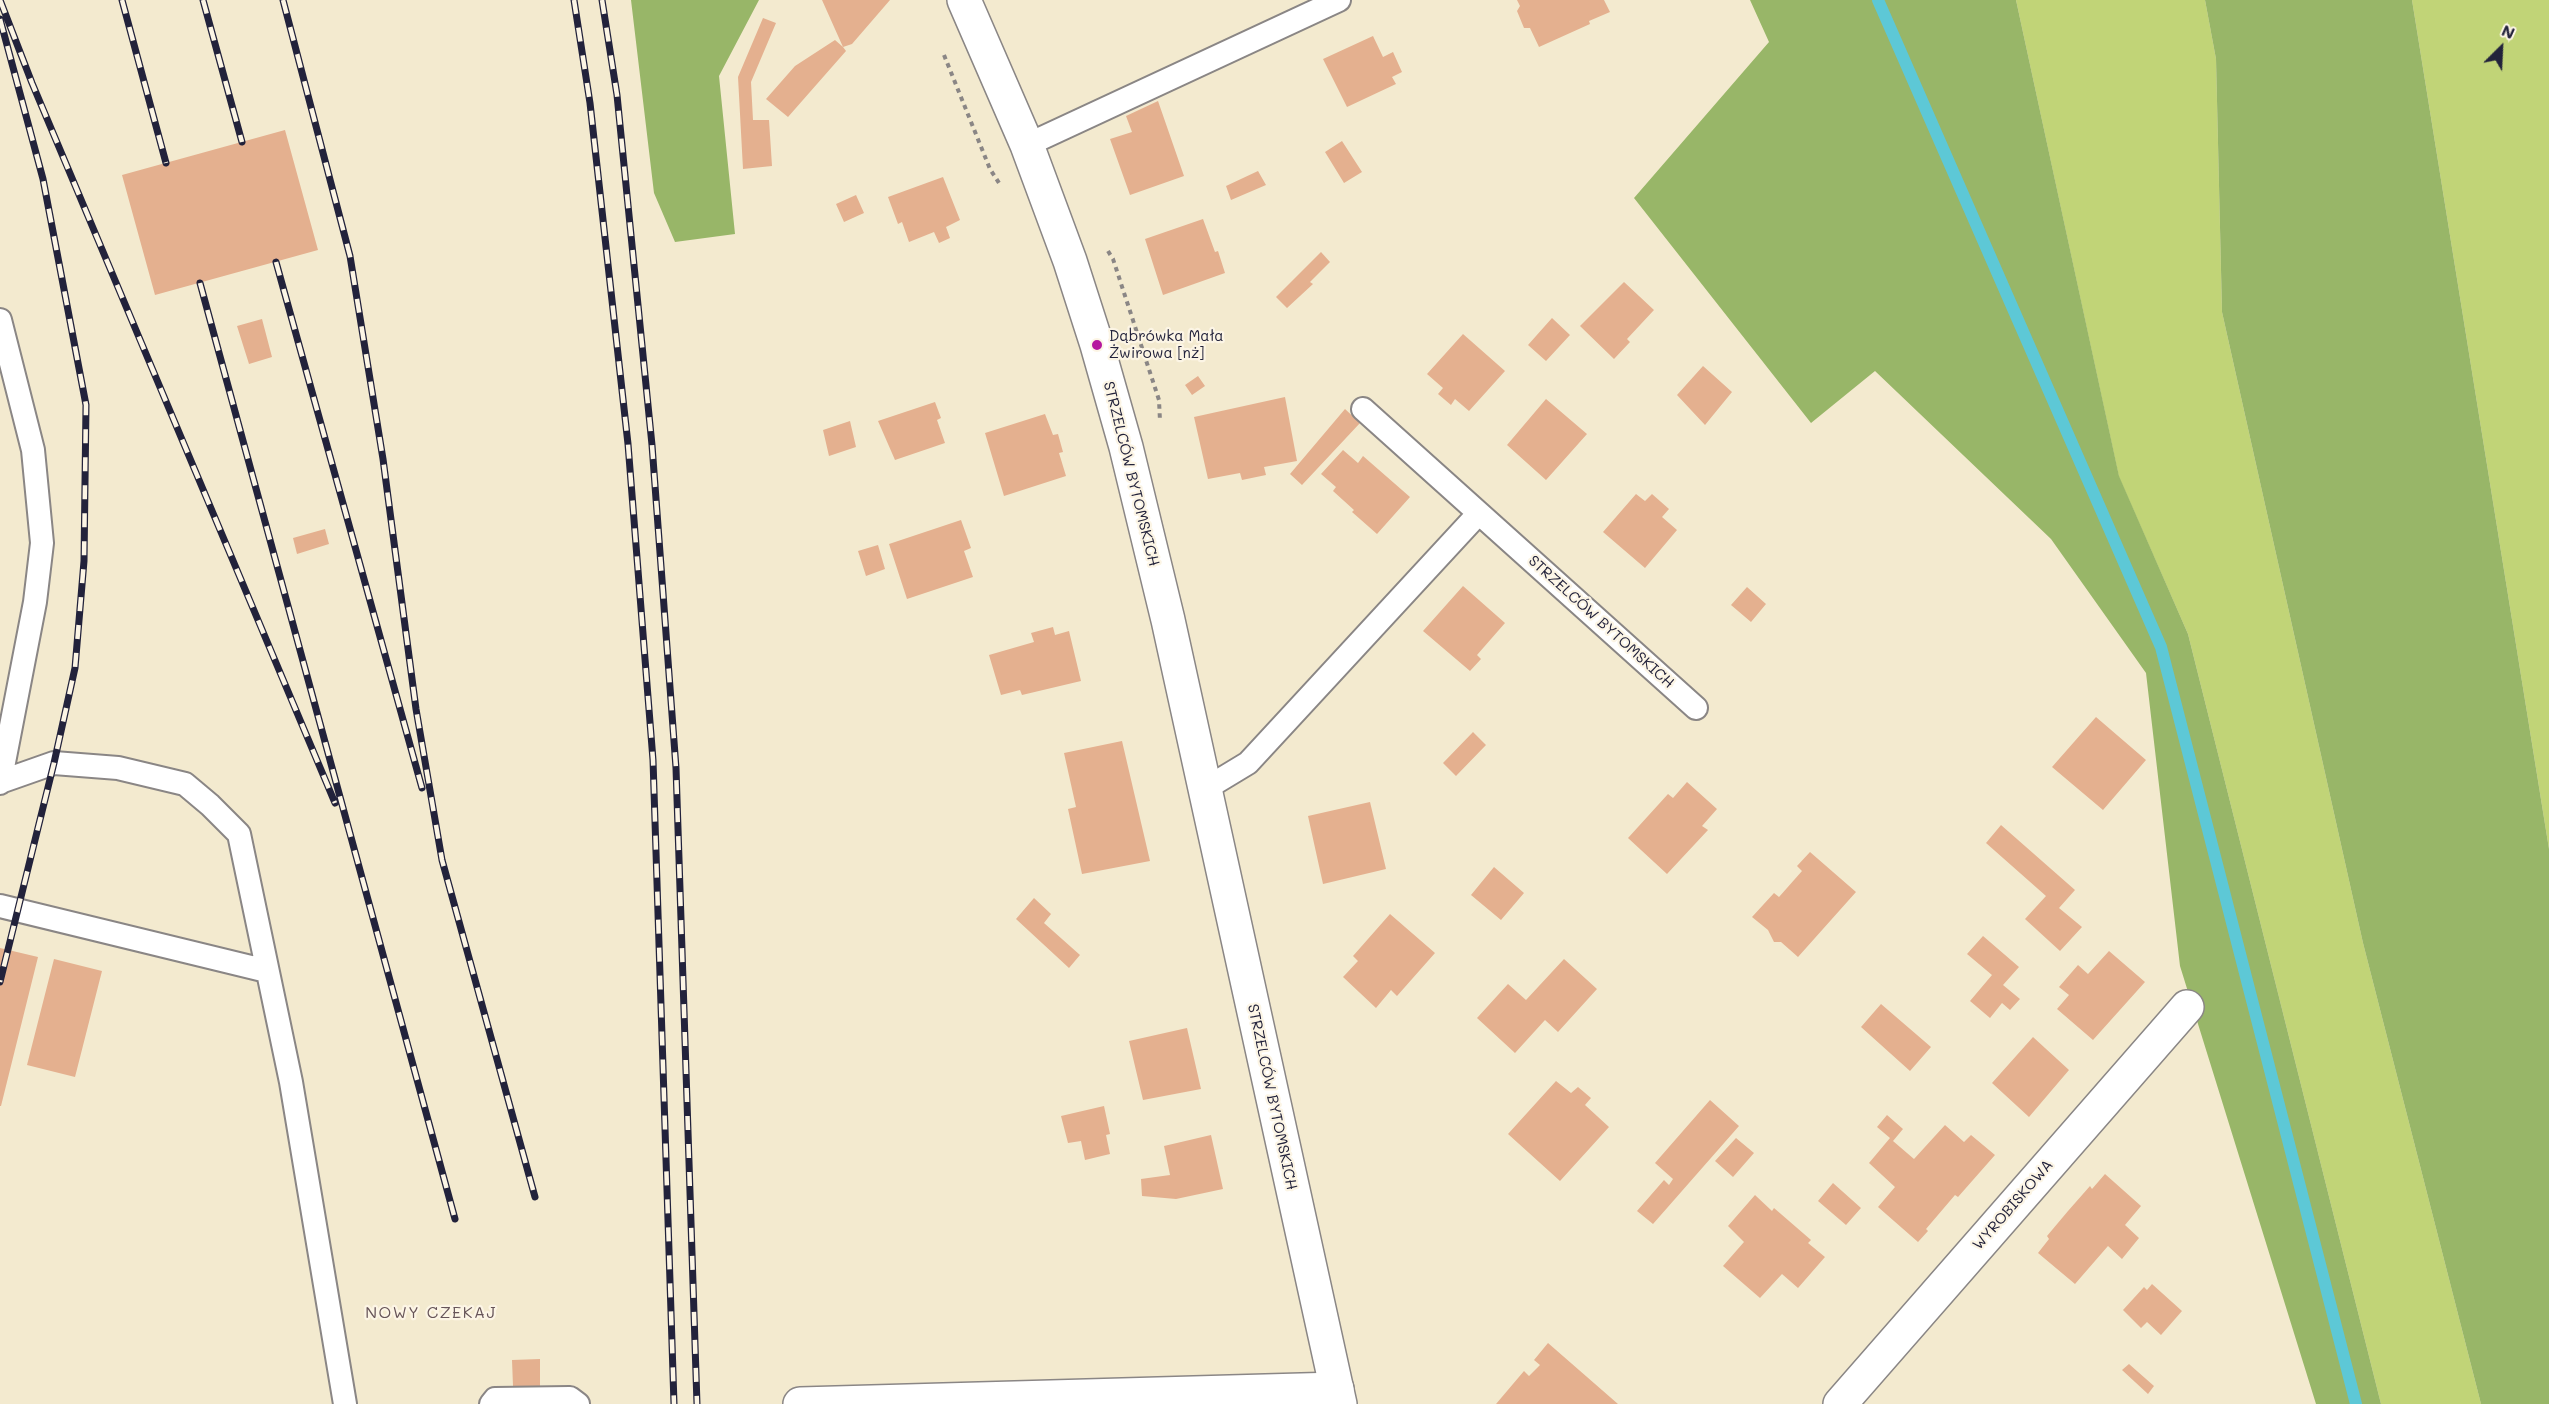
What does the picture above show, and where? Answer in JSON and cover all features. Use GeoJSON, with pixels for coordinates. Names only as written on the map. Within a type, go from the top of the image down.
{"type":"FeatureCollection","features":[{"type":"Feature","properties":{"kind":"street","name":"STRZELCÓW BYTOMSKICH"},"geometry":{"type":"LineString","coordinates":[[963,0],[1027,145],[1083,303],[1140,499],[1338,1397]]}},
{"type":"Feature","properties":{"kind":"street","name":"WYROBISKOWA"},"geometry":{"type":"LineString","coordinates":[[1839,1404],[2187,1007]]}},
{"type":"Feature","properties":{"kind":"street"},"geometry":{"type":"LineString","coordinates":[[800,1404],[1338,1397]]}},
{"type":"Feature","properties":{"kind":"lane"},"geometry":{"type":"LineString","coordinates":[[1027,145],[1339,0]]}},
{"type":"Feature","properties":{"kind":"lane"},"geometry":{"type":"LineString","coordinates":[[0,320],[33,450],[42,543],[35,602],[0,782]]}},
{"type":"Feature","properties":{"kind":"lane","name":"STRZELCÓW BYTOMSKICH"},"geometry":{"type":"LineString","coordinates":[[1363,409],[1696,708]]}},
{"type":"Feature","properties":{"kind":"lane"},"geometry":{"type":"LineString","coordinates":[[1205,789],[1248,763],[1479,513]]}},
{"type":"Feature","properties":{"kind":"lane"},"geometry":{"type":"LineString","coordinates":[[0,782],[54,763],[118,768],[185,784],[210,805],[238,834],[291,1083],[345,1404]]}},
{"type":"Feature","properties":{"kind":"lane"},"geometry":{"type":"LineString","coordinates":[[0,906],[267,971]]}},
{"type":"Feature","properties":{"kind":"lane"},"geometry":{"type":"LineString","coordinates":[[491,1404],[495,1399],[570,1398],[578,1404]]}},
{"type":"Feature","properties":{"kind":"green space"},"geometry":{"type":"Polygon","coordinates":[[[631,0],[759,0],[719,76],[735,234],[675,242],[654,193],[631,0]]]}},
{"type":"Feature","properties":{"kind":"green space"},"geometry":{"type":"Polygon","coordinates":[[[1750,0],[2016,0],[2119,476],[2188,634],[2381,1404],[2316,1404],[2180,966],[2146,673],[2051,539],[1875,371],[1811,423],[1634,198],[1769,42],[1750,0]]]}},
{"type":"Feature","properties":{"kind":"green space"},"geometry":{"type":"Polygon","coordinates":[[[2016,0],[2205,0],[2216,59],[2222,312],[2363,943],[2481,1404],[2381,1404],[2188,634],[2119,477],[2016,0]]]}},
{"type":"Feature","properties":{"kind":"green space"},"geometry":{"type":"Polygon","coordinates":[[[2205,0],[2412,0],[2549,849],[2549,1404],[2481,1404],[2363,943],[2222,312],[2216,59],[2205,0]]]}},
{"type":"Feature","properties":{"kind":"green space"},"geometry":{"type":"Polygon","coordinates":[[[2412,0],[2549,0],[2549,849],[2412,0]]]}},
{"type":"Feature","properties":{"kind":"building"},"geometry":{"type":"Polygon","coordinates":[[[822,0],[890,0],[852,44],[843,47],[822,0]]]}},
{"type":"Feature","properties":{"kind":"building"},"geometry":{"type":"Polygon","coordinates":[[[1517,0],[1604,0],[1610,12],[1589,21],[1590,24],[1539,47],[1530,28],[1524,28],[1517,11],[1520,6],[1517,0]]]}},
{"type":"Feature","properties":{"kind":"building"},"geometry":{"type":"Polygon","coordinates":[[[763,18],[776,23],[751,82],[753,120],[769,120],[772,166],[743,169],[738,77],[763,18]]]}},
{"type":"Feature","properties":{"kind":"building"},"geometry":{"type":"Polygon","coordinates":[[[1373,36],[1383,57],[1393,52],[1402,72],[1392,77],[1396,84],[1347,107],[1323,59],[1373,36]]]}},
{"type":"Feature","properties":{"kind":"building"},"geometry":{"type":"Polygon","coordinates":[[[835,40],[846,51],[788,117],[766,99],[795,66],[835,40]]]}},
{"type":"Feature","properties":{"kind":"building"},"geometry":{"type":"Polygon","coordinates":[[[1158,101],[1184,176],[1130,195],[1110,139],[1132,132],[1126,116],[1158,101]]]}},
{"type":"Feature","properties":{"kind":"building"},"geometry":{"type":"Polygon","coordinates":[[[285,130],[318,250],[155,295],[122,175],[285,130]]]}},
{"type":"Feature","properties":{"kind":"building"},"geometry":{"type":"Polygon","coordinates":[[[1342,141],[1362,172],[1344,183],[1325,152],[1342,141]]]}},
{"type":"Feature","properties":{"kind":"building"},"geometry":{"type":"Polygon","coordinates":[[[1258,171],[1266,185],[1231,200],[1226,186],[1258,171]]]}},
{"type":"Feature","properties":{"kind":"building"},"geometry":{"type":"Polygon","coordinates":[[[943,177],[960,220],[946,227],[950,238],[939,243],[934,232],[909,242],[902,222],[898,224],[888,197],[943,177]]]}},
{"type":"Feature","properties":{"kind":"building"},"geometry":{"type":"Polygon","coordinates":[[[856,195],[864,213],[844,222],[836,204],[856,195]]]}},
{"type":"Feature","properties":{"kind":"building"},"geometry":{"type":"Polygon","coordinates":[[[1203,219],[1215,252],[1218,251],[1225,273],[1163,295],[1145,239],[1203,219]]]}},
{"type":"Feature","properties":{"kind":"building"},"geometry":{"type":"Polygon","coordinates":[[[1321,252],[1330,262],[1310,282],[1313,284],[1287,308],[1276,297],[1321,252]]]}},
{"type":"Feature","properties":{"kind":"building"},"geometry":{"type":"Polygon","coordinates":[[[1624,282],[1654,310],[1627,339],[1630,342],[1614,359],[1580,326],[1624,282]]]}},
{"type":"Feature","properties":{"kind":"building"},"geometry":{"type":"Polygon","coordinates":[[[1552,318],[1570,335],[1546,361],[1528,345],[1552,318]]]}},
{"type":"Feature","properties":{"kind":"building"},"geometry":{"type":"Polygon","coordinates":[[[262,319],[272,357],[249,364],[237,326],[262,319]]]}},
{"type":"Feature","properties":{"kind":"building"},"geometry":{"type":"Polygon","coordinates":[[[1463,334],[1505,371],[1469,411],[1455,399],[1451,405],[1438,394],[1443,388],[1427,374],[1463,334]]]}},
{"type":"Feature","properties":{"kind":"building"},"geometry":{"type":"Polygon","coordinates":[[[1703,366],[1732,392],[1705,425],[1677,395],[1703,366]]]}},
{"type":"Feature","properties":{"kind":"building"},"geometry":{"type":"Polygon","coordinates":[[[1198,376],[1205,386],[1192,395],[1185,385],[1198,376]]]}},
{"type":"Feature","properties":{"kind":"building"},"geometry":{"type":"Polygon","coordinates":[[[1285,397],[1297,461],[1264,467],[1266,475],[1242,480],[1240,473],[1208,479],[1194,417],[1285,397]]]}},
{"type":"Feature","properties":{"kind":"building"},"geometry":{"type":"Polygon","coordinates":[[[1546,399],[1587,434],[1546,480],[1507,445],[1546,399]]]}},
{"type":"Feature","properties":{"kind":"building"},"geometry":{"type":"Polygon","coordinates":[[[935,402],[941,418],[937,420],[945,443],[895,460],[878,421],[935,402]]]}},
{"type":"Feature","properties":{"kind":"building"},"geometry":{"type":"Polygon","coordinates":[[[1345,409],[1360,423],[1302,485],[1290,474],[1345,409]]]}},
{"type":"Feature","properties":{"kind":"building"},"geometry":{"type":"Polygon","coordinates":[[[1045,414],[1053,435],[1058,434],[1063,452],[1059,453],[1066,476],[1004,496],[985,433],[1045,414]]]}},
{"type":"Feature","properties":{"kind":"building"},"geometry":{"type":"Polygon","coordinates":[[[850,421],[856,447],[829,456],[823,430],[850,421]]]}},
{"type":"Feature","properties":{"kind":"building"},"geometry":{"type":"Polygon","coordinates":[[[1343,450],[1358,463],[1363,456],[1410,497],[1377,534],[1352,512],[1354,510],[1333,491],[1336,487],[1321,474],[1343,450]]]}},
{"type":"Feature","properties":{"kind":"building"},"geometry":{"type":"Polygon","coordinates":[[[1636,494],[1645,501],[1652,494],[1669,509],[1662,517],[1677,530],[1645,568],[1603,532],[1636,494]]]}},
{"type":"Feature","properties":{"kind":"building"},"geometry":{"type":"Polygon","coordinates":[[[961,520],[971,548],[964,551],[973,577],[907,599],[889,544],[961,520]]]}},
{"type":"Feature","properties":{"kind":"building"},"geometry":{"type":"Polygon","coordinates":[[[325,529],[329,544],[297,554],[293,538],[325,529]]]}},
{"type":"Feature","properties":{"kind":"building"},"geometry":{"type":"Polygon","coordinates":[[[878,545],[885,569],[866,576],[858,551],[878,545]]]}},
{"type":"Feature","properties":{"kind":"building"},"geometry":{"type":"Polygon","coordinates":[[[1463,586],[1505,623],[1477,655],[1481,659],[1470,671],[1423,631],[1463,586]]]}},
{"type":"Feature","properties":{"kind":"building"},"geometry":{"type":"Polygon","coordinates":[[[1747,587],[1766,604],[1751,622],[1731,605],[1747,587]]]}},
{"type":"Feature","properties":{"kind":"building"},"geometry":{"type":"Polygon","coordinates":[[[1053,627],[1055,635],[1069,631],[1081,681],[1022,695],[1020,690],[1001,695],[989,655],[1034,642],[1031,633],[1053,627]]]}},
{"type":"Feature","properties":{"kind":"building"},"geometry":{"type":"Polygon","coordinates":[[[2096,717],[2146,760],[2103,810],[2052,767],[2096,717]]]}},
{"type":"Feature","properties":{"kind":"building"},"geometry":{"type":"Polygon","coordinates":[[[1473,732],[1486,745],[1456,776],[1443,763],[1473,732]]]}},
{"type":"Feature","properties":{"kind":"building"},"geometry":{"type":"Polygon","coordinates":[[[1122,741],[1150,861],[1082,874],[1068,809],[1076,807],[1064,753],[1122,741]]]}},
{"type":"Feature","properties":{"kind":"building"},"geometry":{"type":"Polygon","coordinates":[[[1687,782],[1717,809],[1702,826],[1708,830],[1667,874],[1628,838],[1668,794],[1673,798],[1687,782]]]}},
{"type":"Feature","properties":{"kind":"building"},"geometry":{"type":"Polygon","coordinates":[[[1370,802],[1386,869],[1323,884],[1308,816],[1370,802]]]}},
{"type":"Feature","properties":{"kind":"building"},"geometry":{"type":"Polygon","coordinates":[[[2001,825],[2075,890],[2059,908],[2082,927],[2060,951],[2025,919],[2046,896],[1986,843],[2001,825]]]}},
{"type":"Feature","properties":{"kind":"building"},"geometry":{"type":"Polygon","coordinates":[[[1810,852],[1856,892],[1798,957],[1781,942],[1774,942],[1768,930],[1752,917],[1774,893],[1779,897],[1802,871],[1797,866],[1810,852]]]}},
{"type":"Feature","properties":{"kind":"building"},"geometry":{"type":"Polygon","coordinates":[[[1494,867],[1524,893],[1501,920],[1471,895],[1494,867]]]}},
{"type":"Feature","properties":{"kind":"building"},"geometry":{"type":"Polygon","coordinates":[[[1034,898],[1051,914],[1044,923],[1080,955],[1069,968],[1016,919],[1034,898]]]}},
{"type":"Feature","properties":{"kind":"building"},"geometry":{"type":"Polygon","coordinates":[[[1390,914],[1435,953],[1397,996],[1391,990],[1376,1008],[1343,977],[1358,961],[1353,956],[1390,914]]]}},
{"type":"Feature","properties":{"kind":"building"},"geometry":{"type":"Polygon","coordinates":[[[1983,936],[2019,967],[2003,985],[2020,999],[2010,1010],[2002,1003],[1990,1018],[1970,1001],[1992,975],[1967,954],[1983,936]]]}},
{"type":"Feature","properties":{"kind":"building"},"geometry":{"type":"Polygon","coordinates":[[[0,948],[38,957],[1,1106],[0,1106],[0,948]]]}},
{"type":"Feature","properties":{"kind":"building"},"geometry":{"type":"Polygon","coordinates":[[[2109,951],[2145,982],[2093,1040],[2057,1009],[2069,995],[2059,987],[2078,965],[2088,974],[2109,951]]]}},
{"type":"Feature","properties":{"kind":"building"},"geometry":{"type":"Polygon","coordinates":[[[54,959],[102,971],[75,1077],[27,1065],[54,959]]]}},
{"type":"Feature","properties":{"kind":"building"},"geometry":{"type":"Polygon","coordinates":[[[1564,959],[1597,989],[1558,1032],[1545,1020],[1515,1053],[1477,1018],[1508,984],[1526,1000],[1564,959]]]}},
{"type":"Feature","properties":{"kind":"building"},"geometry":{"type":"Polygon","coordinates":[[[1881,1004],[1931,1047],[1910,1071],[1861,1027],[1881,1004]]]}},
{"type":"Feature","properties":{"kind":"building"},"geometry":{"type":"Polygon","coordinates":[[[1187,1028],[1201,1089],[1143,1100],[1129,1041],[1187,1028]]]}},
{"type":"Feature","properties":{"kind":"building"},"geometry":{"type":"Polygon","coordinates":[[[2033,1037],[2069,1070],[2029,1117],[1992,1083],[2033,1037]]]}},
{"type":"Feature","properties":{"kind":"building"},"geometry":{"type":"Polygon","coordinates":[[[1556,1081],[1571,1093],[1578,1087],[1591,1098],[1585,1105],[1609,1127],[1560,1181],[1508,1134],[1556,1081]]]}},
{"type":"Feature","properties":{"kind":"building"},"geometry":{"type":"Polygon","coordinates":[[[1710,1100],[1739,1126],[1653,1224],[1637,1211],[1664,1180],[1669,1185],[1673,1179],[1655,1163],[1710,1100]]]}},
{"type":"Feature","properties":{"kind":"building"},"geometry":{"type":"Polygon","coordinates":[[[1104,1106],[1110,1134],[1106,1135],[1110,1154],[1085,1160],[1081,1141],[1068,1143],[1061,1116],[1104,1106]]]}},
{"type":"Feature","properties":{"kind":"building"},"geometry":{"type":"Polygon","coordinates":[[[1887,1115],[1903,1129],[1893,1141],[1914,1159],[1945,1125],[1964,1142],[1971,1135],[1995,1155],[1958,1197],[1955,1195],[1918,1242],[1878,1207],[1895,1187],[1869,1163],[1890,1138],[1877,1127],[1887,1115]]]}},
{"type":"Feature","properties":{"kind":"building"},"geometry":{"type":"Polygon","coordinates":[[[1211,1135],[1223,1189],[1176,1199],[1142,1196],[1141,1179],[1170,1175],[1164,1146],[1211,1135]]]}},
{"type":"Feature","properties":{"kind":"building"},"geometry":{"type":"Polygon","coordinates":[[[1736,1138],[1754,1153],[1733,1177],[1715,1161],[1736,1138]]]}},
{"type":"Feature","properties":{"kind":"building"},"geometry":{"type":"Polygon","coordinates":[[[2105,1174],[2141,1206],[2125,1225],[2139,1238],[2122,1259],[2108,1246],[2075,1284],[2038,1253],[2049,1239],[2047,1236],[2068,1211],[2090,1186],[2092,1189],[2105,1174]]]}},
{"type":"Feature","properties":{"kind":"building"},"geometry":{"type":"Polygon","coordinates":[[[1833,1183],[1861,1208],[1846,1225],[1818,1201],[1833,1183]]]}},
{"type":"Feature","properties":{"kind":"building"},"geometry":{"type":"Polygon","coordinates":[[[1755,1195],[1772,1211],[1774,1208],[1811,1240],[1808,1243],[1825,1257],[1798,1288],[1782,1274],[1760,1298],[1723,1266],[1744,1242],[1728,1226],[1755,1195]]]}},
{"type":"Feature","properties":{"kind":"building"},"geometry":{"type":"Polygon","coordinates":[[[2152,1284],[2182,1311],[2161,1335],[2147,1322],[2141,1328],[2123,1310],[2144,1287],[2147,1290],[2152,1284]]]}},
{"type":"Feature","properties":{"kind":"building"},"geometry":{"type":"Polygon","coordinates":[[[1548,1343],[1618,1404],[1496,1404],[1524,1371],[1529,1376],[1540,1365],[1534,1360],[1548,1343]]]}},
{"type":"Feature","properties":{"kind":"building"},"geometry":{"type":"Polygon","coordinates":[[[540,1359],[540,1386],[513,1386],[512,1360],[540,1359]]]}},
{"type":"Feature","properties":{"kind":"building"},"geometry":{"type":"Polygon","coordinates":[[[2129,1364],[2154,1386],[2148,1394],[2122,1370],[2129,1364]]]}},
{"type":"Feature","properties":{"kind":"waterway"},"geometry":{"type":"LineString","coordinates":[[1878,0],[2161,647],[2356,1404]]}},
{"type":"Feature","properties":{"kind":"railway"},"geometry":{"type":"LineString","coordinates":[[0,0],[32,83],[335,803]]}},
{"type":"Feature","properties":{"kind":"railway"},"geometry":{"type":"LineString","coordinates":[[122,0],[166,163]]}},
{"type":"Feature","properties":{"kind":"railway"},"geometry":{"type":"LineString","coordinates":[[203,0],[242,142]]}},
{"type":"Feature","properties":{"kind":"railway"},"geometry":{"type":"LineString","coordinates":[[283,0],[350,256],[383,459],[416,709],[442,860],[535,1197]]}},
{"type":"Feature","properties":{"kind":"railway"},"geometry":{"type":"LineString","coordinates":[[574,0],[590,103],[628,444],[653,760],[674,1404]]}},
{"type":"Feature","properties":{"kind":"railway"},"geometry":{"type":"LineString","coordinates":[[602,0],[617,95],[652,445],[676,768],[697,1404]]}},
{"type":"Feature","properties":{"kind":"railway"},"geometry":{"type":"LineString","coordinates":[[0,19],[43,179],[86,405],[84,561],[75,668],[0,982]]}},
{"type":"Feature","properties":{"kind":"railway"},"geometry":{"type":"LineString","coordinates":[[276,262],[422,788]]}},
{"type":"Feature","properties":{"kind":"railway"},"geometry":{"type":"LineString","coordinates":[[200,283],[455,1219]]}},
{"type":"Feature","properties":{"kind":"place","name":"Dąbrówka Mała Żwirowa [nż]"},"geometry":{"type":"Point","coordinates":[1097,345]}},
{"type":"Feature","properties":{"kind":"district","name":"NOWY CZEKAJ"},"geometry":{"type":"Point","coordinates":[431,1313]}}]}
